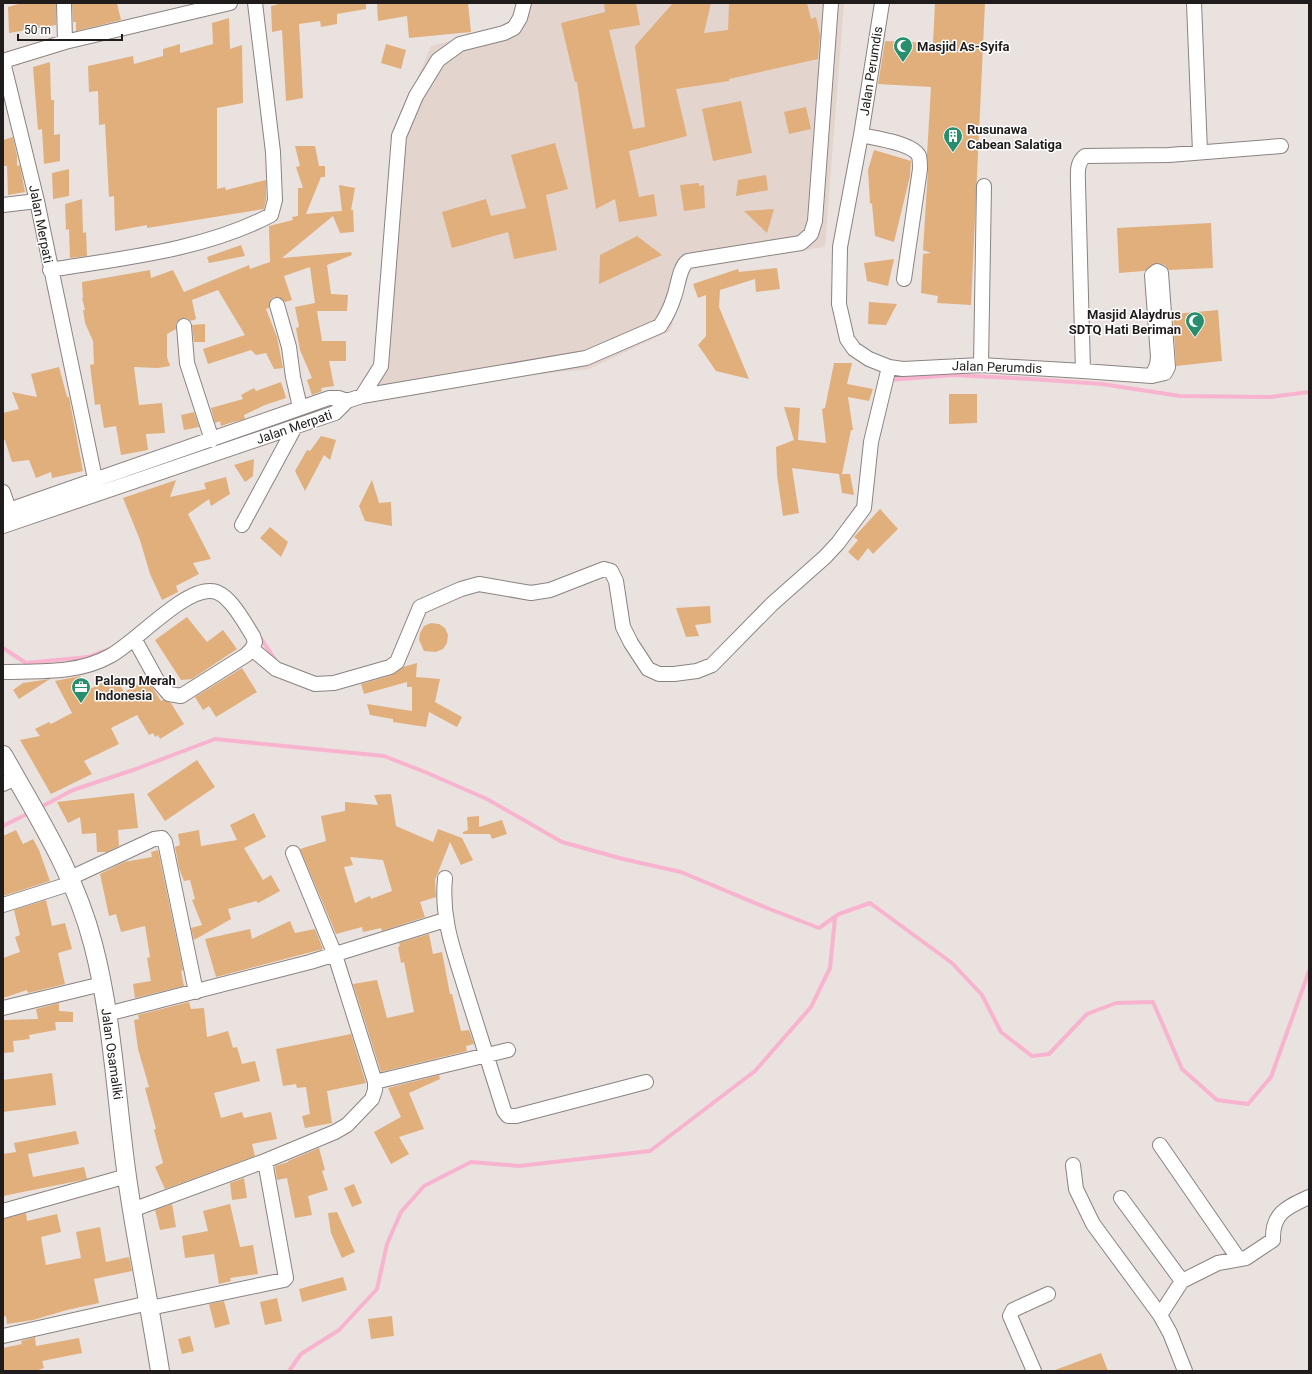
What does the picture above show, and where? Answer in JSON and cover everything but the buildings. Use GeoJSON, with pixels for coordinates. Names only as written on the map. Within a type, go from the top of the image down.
{"type":"FeatureCollection","features":[{"type":"Feature","properties":{"kind":"main road","name":"Jalan Osamaliki"},"geometry":{"type":"LineString","coordinates":[[3,755],[9,781],[25,794],[49,834],[71,880],[93,943],[102,984],[113,1049],[127,1176],[160,1371]]}},
{"type":"Feature","properties":{"kind":"street"},"geometry":{"type":"LineString","coordinates":[[64,3],[65,42]]}},
{"type":"Feature","properties":{"kind":"street"},"geometry":{"type":"LineString","coordinates":[[3,61],[65,42],[230,3]]}},
{"type":"Feature","properties":{"kind":"street"},"geometry":{"type":"LineString","coordinates":[[50,270],[150,254],[217,237],[245,228],[271,215],[275,200],[273,152],[255,3]]}},
{"type":"Feature","properties":{"kind":"street"},"geometry":{"type":"LineString","coordinates":[[362,396],[381,366],[399,136],[416,96],[438,60],[460,44],[504,33],[514,28],[520,18],[524,3]]}},
{"type":"Feature","properties":{"kind":"street"},"geometry":{"type":"LineString","coordinates":[[347,401],[362,396],[586,358],[660,326],[674,297],[685,262],[801,243],[810,234],[815,221],[831,3]]}},
{"type":"Feature","properties":{"kind":"street","name":"Jalan Perumdis"},"geometry":{"type":"LineString","coordinates":[[882,3],[861,135],[840,247],[840,304],[847,340],[854,349],[869,359],[886,376],[903,369],[981,365],[1152,376]]}},
{"type":"Feature","properties":{"kind":"street"},"geometry":{"type":"LineString","coordinates":[[1194,3],[1200,152]]}},
{"type":"Feature","properties":{"kind":"street","name":"Jalan Merpati"},"geometry":{"type":"LineString","coordinates":[[3,61],[37,201],[50,270],[96,487]]}},
{"type":"Feature","properties":{"kind":"street"},"geometry":{"type":"LineString","coordinates":[[861,135],[913,148],[919,156],[920,169],[904,279]]}},
{"type":"Feature","properties":{"kind":"street"},"geometry":{"type":"LineString","coordinates":[[1083,372],[1079,236],[1079,162],[1085,156],[1200,152],[1282,146]]}},
{"type":"Feature","properties":{"kind":"street"},"geometry":{"type":"LineString","coordinates":[[981,365],[984,186]]}},
{"type":"Feature","properties":{"kind":"street"},"geometry":{"type":"LineString","coordinates":[[3,205],[37,201]]}},
{"type":"Feature","properties":{"kind":"street"},"geometry":{"type":"LineString","coordinates":[[1157,271],[1161,273],[1168,367],[1165,373],[1152,376],[1157,365],[1158,357],[1152,275],[1157,271]]}},
{"type":"Feature","properties":{"kind":"street"},"geometry":{"type":"LineString","coordinates":[[277,305],[289,347],[292,377],[300,407]]}},
{"type":"Feature","properties":{"kind":"street"},"geometry":{"type":"LineString","coordinates":[[184,326],[187,362],[212,440]]}},
{"type":"Feature","properties":{"kind":"street"},"geometry":{"type":"LineString","coordinates":[[252,649],[282,671],[316,684],[334,683],[390,668],[397,662],[420,607],[440,597],[479,584],[531,593],[550,590],[604,570],[611,571],[616,581],[623,627],[631,643],[648,669],[658,674],[674,674],[697,671],[712,665],[772,604],[825,557],[838,543],[864,508],[871,442],[886,376]]}},
{"type":"Feature","properties":{"kind":"street","name":"Jalan Merpati"},"geometry":{"type":"LineString","coordinates":[[3,526],[96,487],[212,440],[300,407],[329,398],[339,398],[347,401],[335,413],[295,427],[96,487],[6,511]]}},
{"type":"Feature","properties":{"kind":"street"},"geometry":{"type":"LineString","coordinates":[[242,525],[295,427]]}},
{"type":"Feature","properties":{"kind":"street"},"geometry":{"type":"LineString","coordinates":[[3,493],[6,511]]}},
{"type":"Feature","properties":{"kind":"street"},"geometry":{"type":"LineString","coordinates":[[3,672],[66,670],[109,657],[135,640],[175,606],[192,596],[211,590],[222,593],[229,601],[253,636],[255,642],[252,649],[246,655],[181,696],[169,694],[157,680],[135,640]]}},
{"type":"Feature","properties":{"kind":"street"},"geometry":{"type":"LineString","coordinates":[[3,905],[71,880],[154,839],[162,838],[166,842],[196,992]]}},
{"type":"Feature","properties":{"kind":"street"},"geometry":{"type":"LineString","coordinates":[[132,1210],[265,1161],[335,1132],[347,1125],[372,1098],[375,1090],[375,1082],[335,955],[293,853]]}},
{"type":"Feature","properties":{"kind":"street"},"geometry":{"type":"LineString","coordinates":[[445,878],[443,895],[445,920],[486,1056],[504,1111],[508,1116],[516,1116],[646,1082]]}},
{"type":"Feature","properties":{"kind":"street"},"geometry":{"type":"LineString","coordinates":[[107,1014],[335,955],[445,920]]}},
{"type":"Feature","properties":{"kind":"street"},"geometry":{"type":"LineString","coordinates":[[3,1008],[102,984]]}},
{"type":"Feature","properties":{"kind":"street"},"geometry":{"type":"LineString","coordinates":[[375,1082],[508,1050]]}},
{"type":"Feature","properties":{"kind":"street"},"geometry":{"type":"LineString","coordinates":[[1160,1145],[1238,1258]]}},
{"type":"Feature","properties":{"kind":"street"},"geometry":{"type":"LineString","coordinates":[[3,1336],[150,1305],[284,1280],[286,1278],[265,1161]]}},
{"type":"Feature","properties":{"kind":"street"},"geometry":{"type":"LineString","coordinates":[[1073,1165],[1076,1189],[1093,1224],[1160,1315],[1170,1333],[1185,1371]]}},
{"type":"Feature","properties":{"kind":"street"},"geometry":{"type":"LineString","coordinates":[[3,1211],[127,1176]]}},
{"type":"Feature","properties":{"kind":"street"},"geometry":{"type":"LineString","coordinates":[[1160,1315],[1182,1281],[1218,1263],[1238,1258],[1246,1258],[1263,1248],[1273,1240],[1274,1221],[1279,1214],[1309,1197]]}},
{"type":"Feature","properties":{"kind":"street"},"geometry":{"type":"LineString","coordinates":[[1121,1198],[1182,1281]]}},
{"type":"Feature","properties":{"kind":"street"},"geometry":{"type":"LineString","coordinates":[[1034,1371],[1010,1316],[1013,1310],[1048,1294]]}},
{"type":"Feature","properties":{"kind":"shaded area"},"geometry":{"type":"Polygon","coordinates":[[[517,3],[844,3],[825,247],[691,265],[670,331],[589,369],[376,391],[393,135],[431,46],[513,25],[517,3]]]}},
{"type":"Feature","properties":{"kind":"waterway"},"geometry":{"type":"LineString","coordinates":[[889,380],[953,375],[1031,379],[1102,384],[1180,396],[1270,397],[1309,392]]}},
{"type":"Feature","properties":{"kind":"waterway"},"geometry":{"type":"LineString","coordinates":[[260,637],[276,661]]}},
{"type":"Feature","properties":{"kind":"waterway"},"geometry":{"type":"LineString","coordinates":[[3,648],[26,663],[88,657],[112,648]]}},
{"type":"Feature","properties":{"kind":"waterway"},"geometry":{"type":"LineString","coordinates":[[39,808],[73,790],[136,769],[215,739],[384,756],[487,799],[562,842],[623,859],[681,872],[819,928],[839,914],[870,903],[952,963],[982,995],[1001,1032],[1032,1056],[1049,1054],[1087,1014],[1116,1003],[1153,1002],[1182,1069],[1217,1100],[1248,1104],[1271,1077],[1309,971]]}},
{"type":"Feature","properties":{"kind":"waterway"},"geometry":{"type":"LineString","coordinates":[[3,826],[31,812]]}},
{"type":"Feature","properties":{"kind":"waterway"},"geometry":{"type":"LineString","coordinates":[[289,1371],[301,1354],[339,1330],[377,1289],[387,1244],[401,1212],[424,1186],[471,1162],[519,1166],[650,1151],[755,1071],[811,1007],[830,968],[835,918]]}},
{"type":"Feature","properties":{"kind":"place","name":"Masjid As-Syifa"},"geometry":{"type":"Point","coordinates":[903,63]}},
{"type":"Feature","properties":{"kind":"place","name":"Rusunawa Cabean Salatiga"},"geometry":{"type":"Point","coordinates":[953,153]}},
{"type":"Feature","properties":{"kind":"place","name":"Masjid Alaydrus SDTQ Hati Beriman"},"geometry":{"type":"Point","coordinates":[1195,338]}},
{"type":"Feature","properties":{"kind":"place","name":"Palang Merah Indonesia"},"geometry":{"type":"Point","coordinates":[81,704]}}]}
